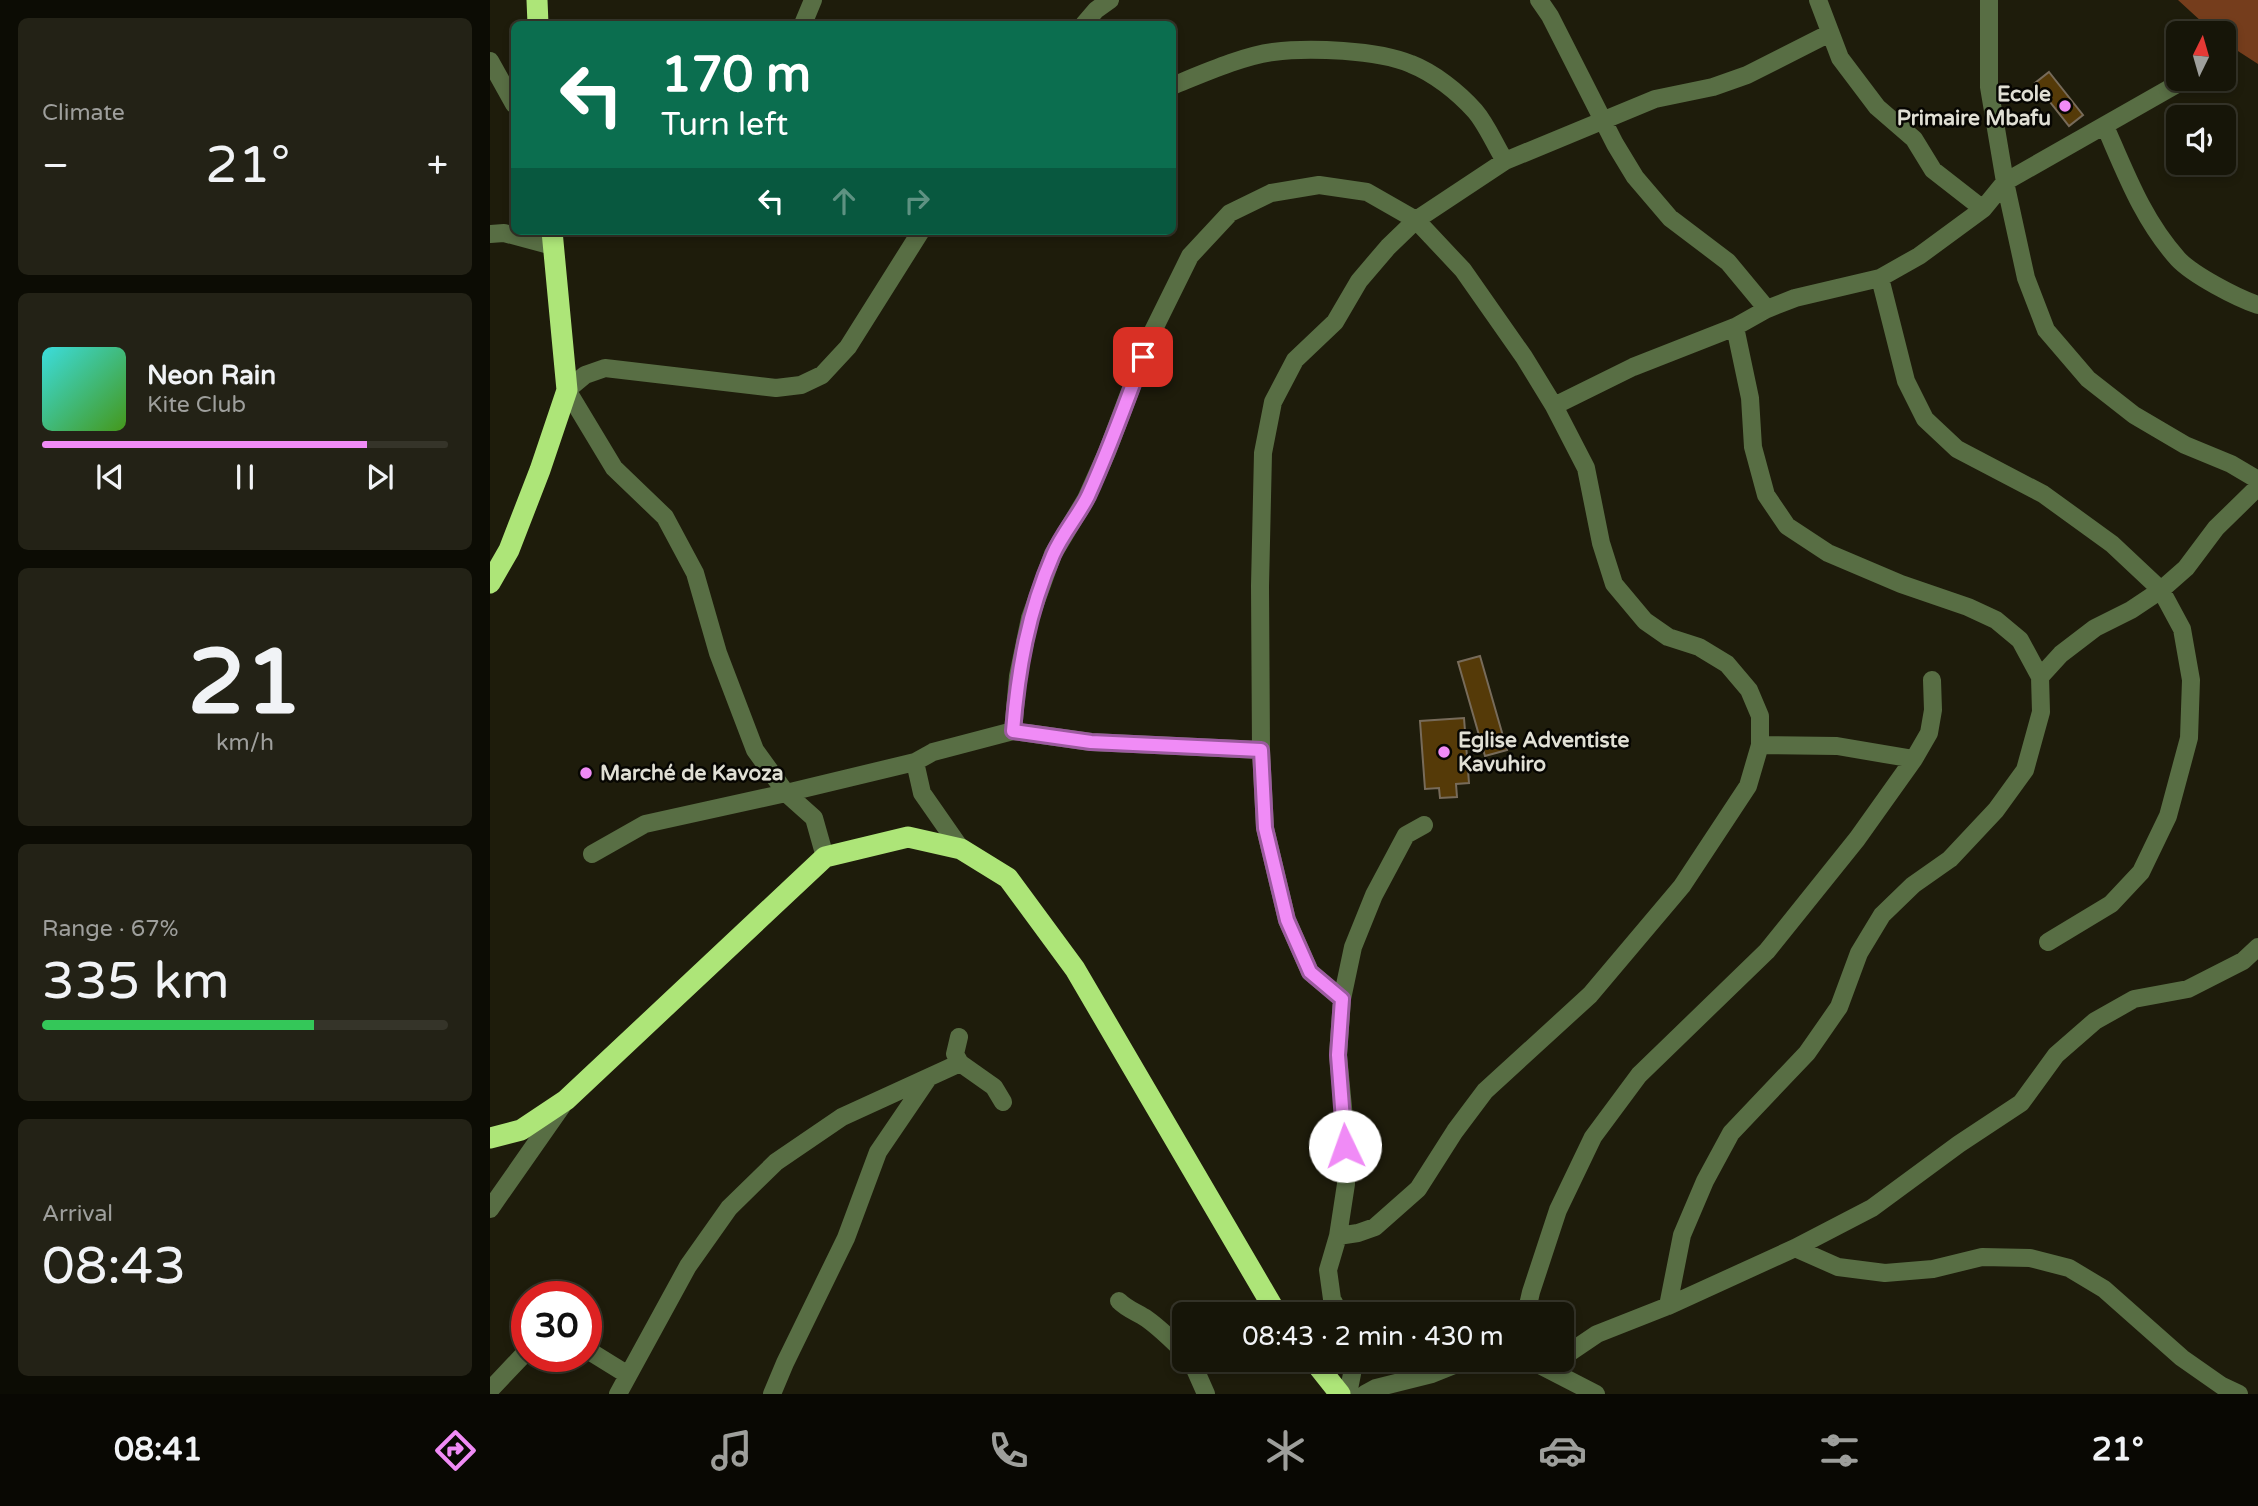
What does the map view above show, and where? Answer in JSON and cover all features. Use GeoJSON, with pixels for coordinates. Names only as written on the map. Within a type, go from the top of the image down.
{"type":"FeatureCollection","features":[{"type":"Feature","properties":{"kind":"highway"},"geometry":{"type":"LineString","coordinates":[[537,0],[538,21]]}},
{"type":"Feature","properties":{"kind":"highway"},"geometry":{"type":"LineString","coordinates":[[490,583],[509,550],[567,390],[553,238]]}},
{"type":"Feature","properties":{"kind":"highway"},"geometry":{"type":"LineString","coordinates":[[490,1138],[521,1130],[566,1100],[825,857],[908,837],[961,849],[1008,878],[1075,968],[1270,1302]]}},
{"type":"Feature","properties":{"kind":"highway"},"geometry":{"type":"LineString","coordinates":[[1323,1372],[1340,1394]]}},
{"type":"Feature","properties":{"kind":"street"},"geometry":{"type":"LineString","coordinates":[[804,21],[813,0]]}},
{"type":"Feature","properties":{"kind":"street"},"geometry":{"type":"LineString","coordinates":[[1087,21],[1110,0]]}},
{"type":"Feature","properties":{"kind":"street"},"geometry":{"type":"LineString","coordinates":[[1539,0],[1635,177],[1670,218],[1728,262],[1767,309]]}},
{"type":"Feature","properties":{"kind":"street"},"geometry":{"type":"LineString","coordinates":[[1818,0],[1840,58],[1877,107],[1914,139],[1933,170],[1983,209]]}},
{"type":"Feature","properties":{"kind":"street"},"geometry":{"type":"LineString","coordinates":[[1989,0],[1989,87],[2005,182],[2026,278],[2046,330],[2088,379],[2134,415],[2185,445],[2231,464],[2258,480]]}},
{"type":"Feature","properties":{"kind":"street"},"geometry":{"type":"LineString","coordinates":[[1342,999],[1310,972],[1287,920],[1265,828],[1259,586],[1264,453],[1273,402],[1295,360],[1335,322],[1359,281],[1388,247],[1416,220],[1505,161],[1655,99],[1713,87],[1747,75],[1830,33]]}},
{"type":"Feature","properties":{"kind":"street"},"geometry":{"type":"LineString","coordinates":[[1176,84],[1218,67],[1272,52],[1323,51],[1380,55],[1411,63],[1441,80],[1475,112],[1505,161]]}},
{"type":"Feature","properties":{"kind":"street"},"geometry":{"type":"LineString","coordinates":[[490,61],[511,99]]}},
{"type":"Feature","properties":{"kind":"street"},"geometry":{"type":"LineString","coordinates":[[1554,406],[1633,368],[1735,327],[1767,309],[1795,298],[1880,278],[1919,256],[1983,209],[2005,182],[2166,91]]}},
{"type":"Feature","properties":{"kind":"street"},"geometry":{"type":"LineString","coordinates":[[2105,126],[2145,215],[2180,261],[2234,296],[2258,305]]}},
{"type":"Feature","properties":{"kind":"street"},"geometry":{"type":"LineString","coordinates":[[1013,731],[1018,676],[1030,618],[1054,554],[1086,499],[1107,452],[1152,333],[1190,256],[1230,213],[1271,193],[1319,185],[1367,192],[1416,220],[1464,270],[1554,406],[1586,468],[1601,543],[1614,584],[1644,621],[1668,637],[1699,647],[1727,664],[1749,690],[1760,716],[1760,745],[1748,786],[1682,886],[1590,995],[1485,1091],[1455,1130],[1418,1189],[1375,1227],[1338,1236]]}},
{"type":"Feature","properties":{"kind":"street"},"geometry":{"type":"LineString","coordinates":[[490,234],[511,234]]}},
{"type":"Feature","properties":{"kind":"street"},"geometry":{"type":"LineString","coordinates":[[524,235],[553,238]]}},
{"type":"Feature","properties":{"kind":"street"},"geometry":{"type":"LineString","coordinates":[[825,857],[814,818],[786,793],[755,750],[718,653],[695,573],[665,517],[614,468],[567,390],[585,375],[606,368],[776,388],[801,385],[822,375],[848,347],[918,235]]}},
{"type":"Feature","properties":{"kind":"street"},"geometry":{"type":"LineString","coordinates":[[1880,278],[1906,381],[1926,419],[1957,449],[2043,494],[2112,544],[2161,590],[2182,629],[2192,680],[2189,737],[2168,816],[2141,872],[2111,904],[2048,942]]}},
{"type":"Feature","properties":{"kind":"street"},"geometry":{"type":"LineString","coordinates":[[1668,1306],[1682,1235],[1705,1181],[1731,1133],[1807,1053],[1839,1007],[1859,953],[1882,915],[1913,885],[1950,859],[1996,810],[2025,770],[2041,712],[2040,677],[2020,640],[1996,620],[1828,553],[1787,526],[1766,495],[1753,447],[1750,398],[1735,327]]}},
{"type":"Feature","properties":{"kind":"street"},"geometry":{"type":"LineString","coordinates":[[2040,677],[2061,654],[2095,628],[2131,610],[2161,590],[2186,568],[2216,528],[2258,487]]}},
{"type":"Feature","properties":{"kind":"street"},"geometry":{"type":"LineString","coordinates":[[1529,1302],[1558,1210],[1593,1137],[1639,1076],[1768,951],[1857,839],[1914,759],[1929,733],[1933,710],[1932,680]]}},
{"type":"Feature","properties":{"kind":"street"},"geometry":{"type":"LineString","coordinates":[[592,854],[645,824],[915,762],[933,752],[1013,731],[1091,742],[1261,750]]}},
{"type":"Feature","properties":{"kind":"street"},"geometry":{"type":"LineString","coordinates":[[1760,745],[1837,746],[1914,759]]}},
{"type":"Feature","properties":{"kind":"street"},"geometry":{"type":"LineString","coordinates":[[915,762],[922,793],[961,849]]}},
{"type":"Feature","properties":{"kind":"street"},"geometry":{"type":"LineString","coordinates":[[1334,1302],[1328,1270],[1338,1236],[1346,1184],[1345,1128],[1338,1055],[1342,999],[1353,947],[1374,895],[1406,835],[1424,825]]}},
{"type":"Feature","properties":{"kind":"street"},"geometry":{"type":"LineString","coordinates":[[1574,1349],[1597,1334],[1668,1306],[1795,1248],[1871,1208],[2021,1103],[2056,1055],[2095,1021],[2134,999],[2188,989],[2242,961],[2258,947]]}},
{"type":"Feature","properties":{"kind":"street"},"geometry":{"type":"LineString","coordinates":[[959,1037],[955,1054],[960,1063],[994,1087],[1003,1102]]}},
{"type":"Feature","properties":{"kind":"street"},"geometry":{"type":"LineString","coordinates":[[618,1394],[688,1266],[729,1208],[776,1162],[842,1117],[960,1063]]}},
{"type":"Feature","properties":{"kind":"street"},"geometry":{"type":"LineString","coordinates":[[772,1394],[846,1238],[878,1152],[927,1080]]}},
{"type":"Feature","properties":{"kind":"street"},"geometry":{"type":"LineString","coordinates":[[490,1209],[566,1100]]}},
{"type":"Feature","properties":{"kind":"street"},"geometry":{"type":"LineString","coordinates":[[1795,1248],[1838,1266],[1885,1273],[1933,1269],[1982,1257],[2030,1258],[2069,1268],[2104,1289],[2182,1358],[2222,1386],[2239,1394]]}},
{"type":"Feature","properties":{"kind":"street"},"geometry":{"type":"LineString","coordinates":[[1119,1301],[1128,1310],[1145,1317],[1172,1339]]}},
{"type":"Feature","properties":{"kind":"street"},"geometry":{"type":"LineString","coordinates":[[602,1359],[628,1375]]}},
{"type":"Feature","properties":{"kind":"street"},"geometry":{"type":"LineString","coordinates":[[490,1390],[511,1368]]}},
{"type":"Feature","properties":{"kind":"street"},"geometry":{"type":"LineString","coordinates":[[1196,1372],[1206,1394]]}},
{"type":"Feature","properties":{"kind":"street"},"geometry":{"type":"LineString","coordinates":[[1348,1394],[1352,1372]]}},
{"type":"Feature","properties":{"kind":"street"},"geometry":{"type":"LineString","coordinates":[[1365,1394],[1376,1388],[1437,1372]]}},
{"type":"Feature","properties":{"kind":"street"},"geometry":{"type":"LineString","coordinates":[[1569,1372],[1596,1394]]}},
{"type":"Feature","properties":{"kind":"shaded area"},"geometry":{"type":"Polygon","coordinates":[[[2178,0],[2258,0],[2258,64],[2236,50],[2236,21],[2201,21],[2178,0]]]}},
{"type":"Feature","properties":{"kind":"building"},"geometry":{"type":"Polygon","coordinates":[[[2049,72],[2083,115],[2069,126],[2035,83],[2049,72]]]}},
{"type":"Feature","properties":{"kind":"building"},"geometry":{"type":"Polygon","coordinates":[[[1480,656],[1507,750],[1485,756],[1458,662],[1480,656]]]}},
{"type":"Feature","properties":{"kind":"building","name":"Eglise Adventiste Kavuhiro"},"geometry":{"type":"Polygon","coordinates":[[[1464,718],[1469,783],[1456,784],[1457,797],[1440,798],[1439,788],[1425,789],[1420,721],[1464,718]]]}},
{"type":"Feature","properties":{"kind":"place","name":"Ecole Primaire Mbafu"},"geometry":{"type":"Point","coordinates":[2065,106]}},
{"type":"Feature","properties":{"kind":"place","name":"Eglise Adventiste Kavuhiro"},"geometry":{"type":"Point","coordinates":[1444,752]}},
{"type":"Feature","properties":{"kind":"place","name":"Marché de Kavoza"},"geometry":{"type":"Point","coordinates":[586,773]}},
{"type":"Feature","properties":{"kind":"route"},"geometry":{"type":"LineString","coordinates":[[1143,357],[1107,452],[1086,499],[1054,554],[1030,618],[1018,676],[1013,731],[1091,742],[1261,750],[1265,828],[1287,920],[1310,972],[1342,999],[1338,1055],[1345,1146]]}}]}
